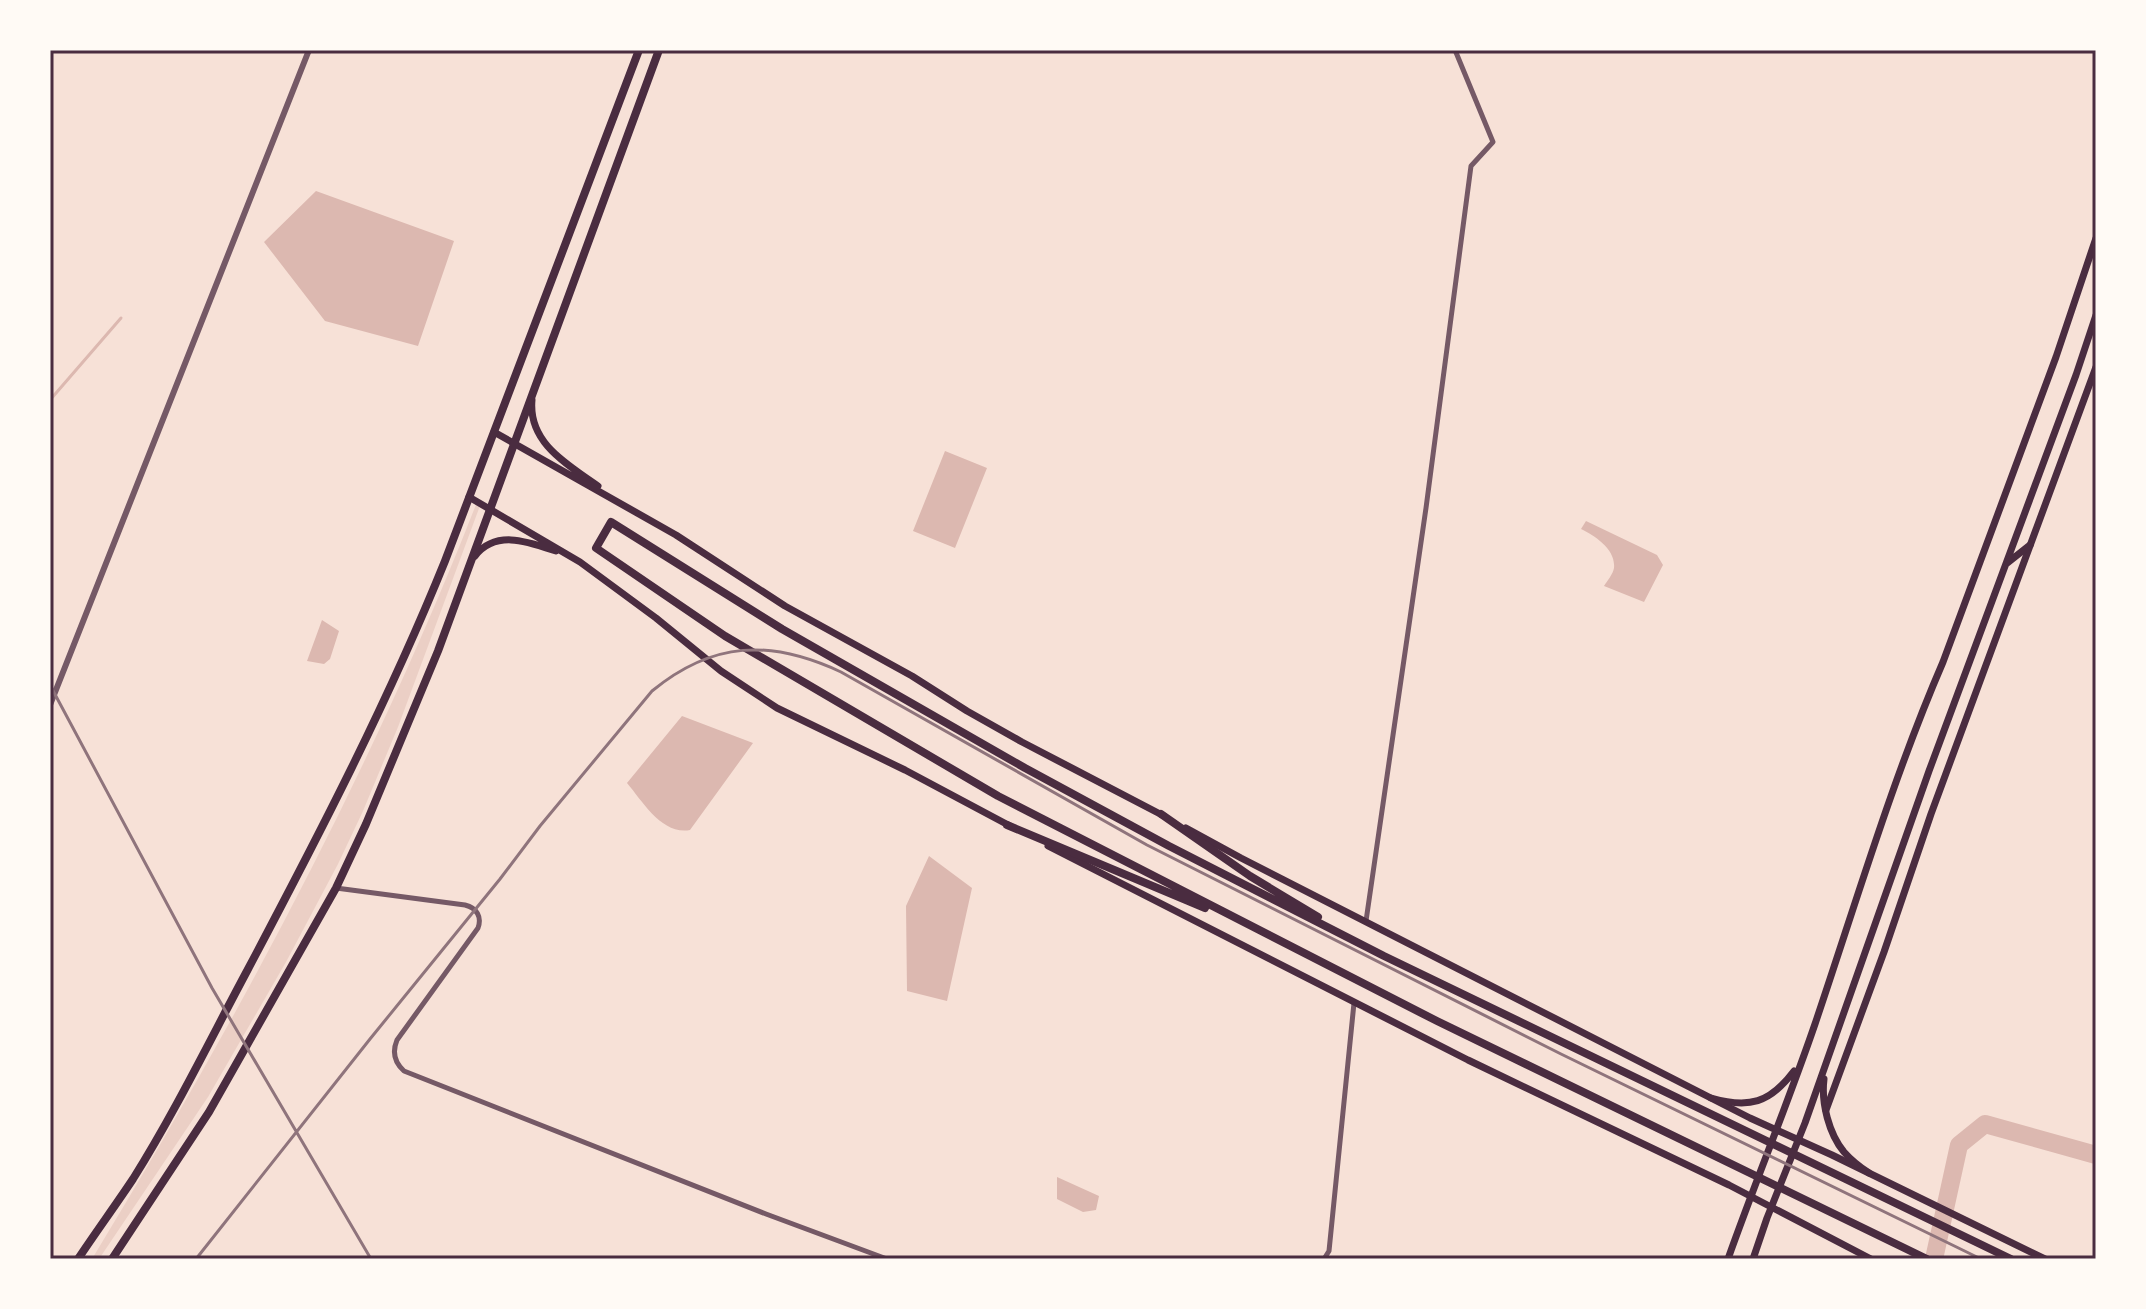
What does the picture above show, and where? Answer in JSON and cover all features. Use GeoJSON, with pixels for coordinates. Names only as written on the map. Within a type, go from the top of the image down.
{"type":"FeatureCollection","features":[{"type":"Feature","properties":{"kind":"highway"},"geometry":{"type":"LineString","coordinates":[[78,1259],[133,1178],[187,1083],[325,824],[419,624],[639,50]]}},
{"type":"Feature","properties":{"kind":"highway"},"geometry":{"type":"LineString","coordinates":[[112,1259],[209,1112],[336,888],[366,824],[472,561],[659,50]]}},
{"type":"Feature","properties":{"kind":"highway"},"geometry":{"type":"LineString","coordinates":[[1927,1259],[1437,1021],[1063,830],[931,758],[725,636],[596,548],[611,522],[782,629],[1169,846],[1384,956],[2011,1259]]}},
{"type":"Feature","properties":{"kind":"highway"},"geometry":{"type":"LineString","coordinates":[[1161,814],[1250,876],[1384,956]]}},
{"type":"Feature","properties":{"kind":"highway"},"geometry":{"type":"LineString","coordinates":[[1007,825],[1282,941]]}},
{"type":"Feature","properties":{"kind":"main road"},"geometry":{"type":"LineString","coordinates":[[1728,1259],[1802,1059],[1866,865],[2056,357],[2096,238]]}},
{"type":"Feature","properties":{"kind":"main road"},"geometry":{"type":"LineString","coordinates":[[1753,1259],[1825,1069],[1929,771],[2096,315]]}},
{"type":"Feature","properties":{"kind":"main road"},"geometry":{"type":"LineString","coordinates":[[1826,1110],[1931,814],[2096,367]]}},
{"type":"Feature","properties":{"kind":"main road"},"geometry":{"type":"LineString","coordinates":[[533,392],[532,420],[536,431],[560,459],[785,606],[912,676],[967,711],[1241,858],[1711,1098],[2045,1259]]}},
{"type":"Feature","properties":{"kind":"main road"},"geometry":{"type":"LineString","coordinates":[[494,432],[647,518]]}},
{"type":"Feature","properties":{"kind":"main road"},"geometry":{"type":"LineString","coordinates":[[469,497],[580,562],[721,671],[777,708],[905,770],[1354,1003],[1751,1196],[1871,1259]]}},
{"type":"Feature","properties":{"kind":"main road"},"geometry":{"type":"LineString","coordinates":[[472,561],[487,544],[509,539],[555,551],[580,562]]}},
{"type":"Feature","properties":{"kind":"main road"},"geometry":{"type":"LineString","coordinates":[[2005,565],[2030,545]]}},
{"type":"Feature","properties":{"kind":"main road"},"geometry":{"type":"LineString","coordinates":[[1711,1098],[1737,1104],[1760,1101],[1787,1081],[1802,1059]]}},
{"type":"Feature","properties":{"kind":"main road"},"geometry":{"type":"LineString","coordinates":[[1825,1069],[1823,1086],[1833,1134],[1845,1154],[1869,1173]]}},
{"type":"Feature","properties":{"kind":"street"},"geometry":{"type":"LineString","coordinates":[[50,705],[309,50]]}},
{"type":"Feature","properties":{"kind":"street"},"geometry":{"type":"LineString","coordinates":[[1366,921],[1426,508],[1471,166],[1493,142],[1455,50]]}},
{"type":"Feature","properties":{"kind":"street"},"geometry":{"type":"LineString","coordinates":[[336,888],[465,905],[475,909],[480,918],[478,928],[397,1040],[395,1060],[404,1071],[887,1259]]}},
{"type":"Feature","properties":{"kind":"street"},"geometry":{"type":"LineString","coordinates":[[1324,1259],[1329,1251],[1354,1003]]}},
{"type":"Feature","properties":{"kind":"shaded area"},"geometry":{"type":"Polygon","coordinates":[[[316,191],[454,241],[418,346],[325,321],[264,242],[316,191]]]}},
{"type":"Feature","properties":{"kind":"shaded area"},"geometry":{"type":"Polygon","coordinates":[[[945,451],[987,468],[955,548],[913,531],[945,451]]]}},
{"type":"Feature","properties":{"kind":"shaded area"},"geometry":{"type":"Polygon","coordinates":[[[477,502],[481,503],[398,727],[338,864],[208,1097],[99,1259],[92,1259],[200,1076],[301,889],[394,698],[477,502]]]}},
{"type":"Feature","properties":{"kind":"shaded area"},"geometry":{"type":"Polygon","coordinates":[[[1586,521],[1657,555],[1663,565],[1644,602],[1604,586],[1613,570],[1614,561],[1604,544],[1581,529],[1586,521]]]}},
{"type":"Feature","properties":{"kind":"shaded area"},"geometry":{"type":"Polygon","coordinates":[[[322,620],[339,631],[330,659],[324,664],[307,661],[322,620]]]}},
{"type":"Feature","properties":{"kind":"shaded area"},"geometry":{"type":"Polygon","coordinates":[[[682,716],[753,743],[690,830],[680,830],[662,822],[627,783],[682,716]]]}},
{"type":"Feature","properties":{"kind":"shaded area"},"geometry":{"type":"Polygon","coordinates":[[[929,856],[972,888],[947,1001],[907,991],[906,906],[929,856]]]}},
{"type":"Feature","properties":{"kind":"shaded area"},"geometry":{"type":"Polygon","coordinates":[[[1057,1177],[1099,1196],[1096,1210],[1083,1212],[1057,1199],[1057,1177]]]}},
{"type":"Feature","properties":{"kind":"waterway"},"geometry":{"type":"LineString","coordinates":[[50,400],[121,318]]}},
{"type":"Feature","properties":{"kind":"waterway"},"geometry":{"type":"LineString","coordinates":[[1934,1259],[1959,1145],[1985,1124],[2096,1155]]}},
{"type":"Feature","properties":{"kind":"railway"},"geometry":{"type":"LineString","coordinates":[[196,1259],[540,826],[652,691],[697,662],[743,650],[790,654],[841,672],[1147,845],[1561,1054],[1981,1259]]}},
{"type":"Feature","properties":{"kind":"railway"},"geometry":{"type":"LineString","coordinates":[[50,685],[212,988],[371,1259]]}}]}
